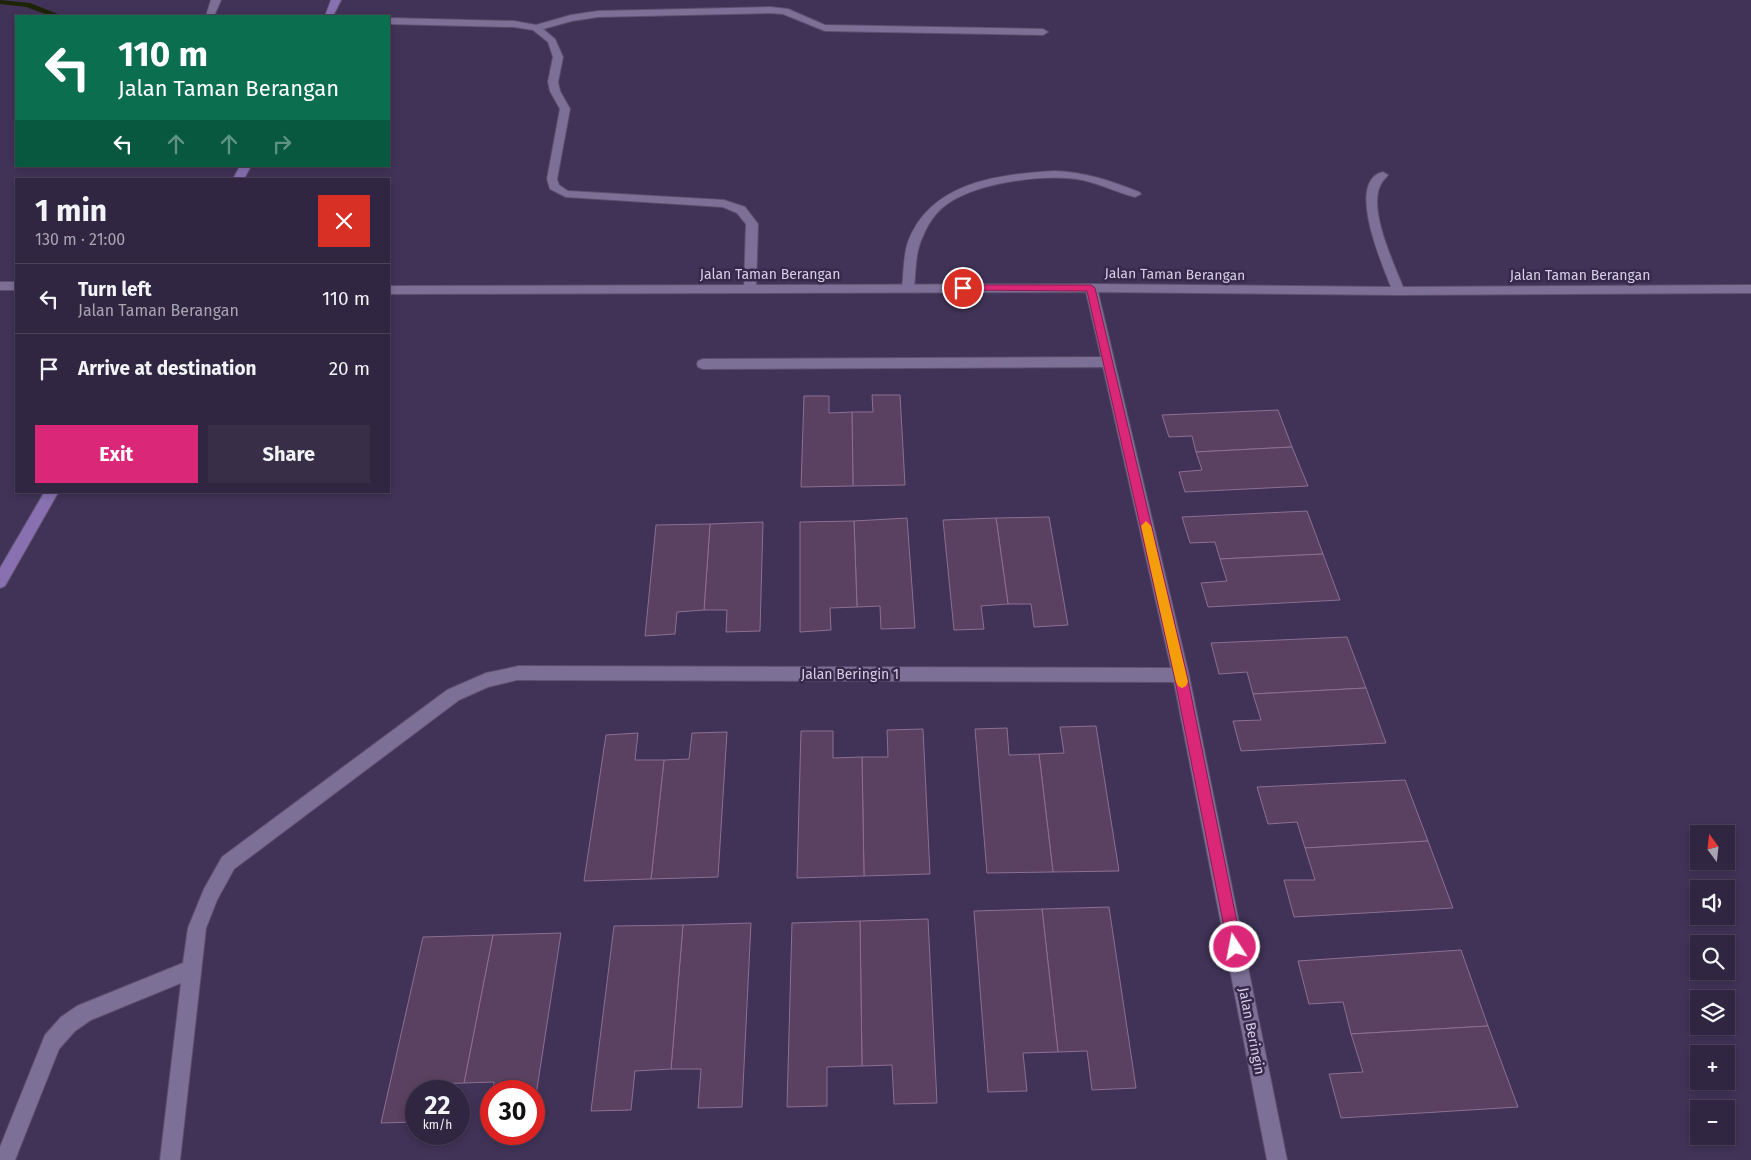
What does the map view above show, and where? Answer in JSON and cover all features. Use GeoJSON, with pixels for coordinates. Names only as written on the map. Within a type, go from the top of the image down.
{"type":"FeatureCollection","features":[{"type":"Feature","properties":{"kind":"street"},"geometry":{"type":"LineString","coordinates":[[210,15],[216,0]]}},
{"type":"Feature","properties":{"kind":"street"},"geometry":{"type":"LineString","coordinates":[[329,15],[336,0]]}},
{"type":"Feature","properties":{"kind":"street"},"geometry":{"type":"LineString","coordinates":[[390,21],[514,24],[536,28],[571,18],[598,14],[765,10],[785,12],[799,17],[812,25],[825,28],[1043,32]]}},
{"type":"Feature","properties":{"kind":"street"},"geometry":{"type":"LineString","coordinates":[[536,28],[552,40],[558,57],[553,82],[555,91],[565,109],[562,135],[552,178],[554,187],[566,194],[724,204],[742,210],[752,224],[750,289]]}},
{"type":"Feature","properties":{"kind":"street"},"geometry":{"type":"LineString","coordinates":[[239,178],[245,167]]}},
{"type":"Feature","properties":{"kind":"street"},"geometry":{"type":"LineString","coordinates":[[908,288],[912,246],[922,226],[941,202],[961,192],[993,182],[1039,175],[1068,175],[1096,180],[1135,194]]}},
{"type":"Feature","properties":{"kind":"street"},"geometry":{"type":"LineString","coordinates":[[1383,175],[1374,185],[1375,227],[1399,291]]}},
{"type":"Feature","properties":{"kind":"street"},"geometry":{"type":"LineString","coordinates":[[0,286],[15,286]]}},
{"type":"Feature","properties":{"kind":"street","name":"Jalan Taman Berangan"},"geometry":{"type":"LineString","coordinates":[[390,290],[1091,288],[1399,291],[1751,289]]}},
{"type":"Feature","properties":{"kind":"street","name":"Jalan Beringin"},"geometry":{"type":"LineString","coordinates":[[1091,288],[1180,675],[1277,1160]]}},
{"type":"Feature","properties":{"kind":"street"},"geometry":{"type":"LineString","coordinates":[[704,364],[1108,362]]}},
{"type":"Feature","properties":{"kind":"street"},"geometry":{"type":"LineString","coordinates":[[2,576],[51,493]]}},
{"type":"Feature","properties":{"kind":"street","name":"Jalan Beringin 1"},"geometry":{"type":"LineString","coordinates":[[170,1160],[197,928],[210,895],[228,863],[453,695],[486,680],[519,673],[1180,675]]}},
{"type":"Feature","properties":{"kind":"street"},"geometry":{"type":"LineString","coordinates":[[5,1160],[52,1042],[68,1024],[84,1013],[193,969]]}},
{"type":"Feature","properties":{"kind":"building"},"geometry":{"type":"Polygon","coordinates":[[[872,395],[900,395],[905,485],[853,486],[852,412],[873,412],[872,395]]]}},
{"type":"Feature","properties":{"kind":"building"},"geometry":{"type":"Polygon","coordinates":[[[804,396],[829,396],[829,413],[852,412],[853,486],[801,487],[804,396]]]}},
{"type":"Feature","properties":{"kind":"building"},"geometry":{"type":"Polygon","coordinates":[[[1278,410],[1292,447],[1196,452],[1192,436],[1169,437],[1162,415],[1278,410]]]}},
{"type":"Feature","properties":{"kind":"building"},"geometry":{"type":"Polygon","coordinates":[[[1292,447],[1308,486],[1185,492],[1179,472],[1202,470],[1196,452],[1292,447]]]}},
{"type":"Feature","properties":{"kind":"building"},"geometry":{"type":"Polygon","coordinates":[[[1307,511],[1323,554],[1220,559],[1215,542],[1190,543],[1182,517],[1307,511]]]}},
{"type":"Feature","properties":{"kind":"building"},"geometry":{"type":"Polygon","coordinates":[[[1049,517],[1068,625],[1034,627],[1031,604],[1008,604],[996,518],[1049,517]]]}},
{"type":"Feature","properties":{"kind":"building"},"geometry":{"type":"Polygon","coordinates":[[[907,518],[915,628],[881,629],[880,606],[857,607],[854,521],[907,518]]]}},
{"type":"Feature","properties":{"kind":"building"},"geometry":{"type":"Polygon","coordinates":[[[996,518],[1008,604],[981,606],[984,629],[954,630],[943,520],[996,518]]]}},
{"type":"Feature","properties":{"kind":"building"},"geometry":{"type":"Polygon","coordinates":[[[854,521],[857,607],[830,608],[831,630],[800,632],[800,522],[854,521]]]}},
{"type":"Feature","properties":{"kind":"building"},"geometry":{"type":"Polygon","coordinates":[[[763,522],[760,631],[726,632],[727,610],[704,610],[710,524],[763,522]]]}},
{"type":"Feature","properties":{"kind":"building"},"geometry":{"type":"Polygon","coordinates":[[[710,524],[704,610],[677,612],[675,634],[645,636],[656,525],[710,524]]]}},
{"type":"Feature","properties":{"kind":"building"},"geometry":{"type":"Polygon","coordinates":[[[1323,554],[1340,600],[1208,607],[1201,583],[1227,581],[1220,559],[1323,554]]]}},
{"type":"Feature","properties":{"kind":"building"},"geometry":{"type":"Polygon","coordinates":[[[1347,637],[1366,688],[1253,694],[1247,672],[1219,674],[1211,643],[1347,637]]]}},
{"type":"Feature","properties":{"kind":"building"},"geometry":{"type":"Polygon","coordinates":[[[1366,688],[1386,743],[1241,751],[1233,721],[1261,720],[1253,694],[1366,688]]]}},
{"type":"Feature","properties":{"kind":"building"},"geometry":{"type":"Polygon","coordinates":[[[1096,726],[1119,871],[1053,872],[1039,754],[1064,753],[1060,727],[1096,726]]]}},
{"type":"Feature","properties":{"kind":"building"},"geometry":{"type":"Polygon","coordinates":[[[1007,728],[1009,755],[1039,754],[1053,872],[987,873],[975,729],[1007,728]]]}},
{"type":"Feature","properties":{"kind":"building"},"geometry":{"type":"Polygon","coordinates":[[[923,729],[930,874],[864,876],[862,757],[888,757],[887,730],[923,729]]]}},
{"type":"Feature","properties":{"kind":"building"},"geometry":{"type":"Polygon","coordinates":[[[801,731],[833,731],[833,758],[862,757],[864,876],[797,878],[801,731]]]}},
{"type":"Feature","properties":{"kind":"building"},"geometry":{"type":"Polygon","coordinates":[[[727,732],[718,877],[651,879],[664,760],[689,759],[692,733],[727,732]]]}},
{"type":"Feature","properties":{"kind":"building"},"geometry":{"type":"Polygon","coordinates":[[[638,733],[635,760],[664,760],[651,879],[584,881],[606,735],[638,733]]]}},
{"type":"Feature","properties":{"kind":"building"},"geometry":{"type":"Polygon","coordinates":[[[1405,780],[1428,841],[1305,848],[1297,822],[1268,824],[1257,787],[1405,780]]]}},
{"type":"Feature","properties":{"kind":"building"},"geometry":{"type":"Polygon","coordinates":[[[1428,841],[1453,908],[1294,917],[1284,880],[1315,880],[1305,848],[1428,841]]]}},
{"type":"Feature","properties":{"kind":"building"},"geometry":{"type":"Polygon","coordinates":[[[1109,907],[1136,1088],[1092,1090],[1087,1051],[1058,1052],[1042,909],[1109,907]]]}},
{"type":"Feature","properties":{"kind":"building"},"geometry":{"type":"Polygon","coordinates":[[[1042,909],[1058,1052],[1023,1053],[1027,1091],[988,1092],[974,911],[1042,909]]]}},
{"type":"Feature","properties":{"kind":"building"},"geometry":{"type":"Polygon","coordinates":[[[928,919],[937,1103],[894,1104],[892,1065],[862,1066],[860,921],[928,919]]]}},
{"type":"Feature","properties":{"kind":"building"},"geometry":{"type":"Polygon","coordinates":[[[860,921],[862,1066],[827,1067],[827,1106],[787,1107],[792,923],[860,921]]]}},
{"type":"Feature","properties":{"kind":"building"},"geometry":{"type":"Polygon","coordinates":[[[751,923],[742,1107],[698,1108],[701,1069],[671,1069],[683,925],[751,923]]]}},
{"type":"Feature","properties":{"kind":"building"},"geometry":{"type":"Polygon","coordinates":[[[683,925],[671,1069],[635,1071],[631,1110],[591,1111],[614,926],[683,925]]]}},
{"type":"Feature","properties":{"kind":"building"},"geometry":{"type":"Polygon","coordinates":[[[561,933],[538,1080],[480,1080],[480,1082],[470,1083],[470,1080],[465,1080],[493,935],[561,933]]]}},
{"type":"Feature","properties":{"kind":"building"},"geometry":{"type":"Polygon","coordinates":[[[493,935],[465,1080],[405,1080],[405,1122],[381,1123],[423,937],[493,935]]]}},
{"type":"Feature","properties":{"kind":"building"},"geometry":{"type":"Polygon","coordinates":[[[1461,950],[1488,1026],[1351,1034],[1343,1002],[1309,1004],[1298,961],[1461,950]]]}},
{"type":"Feature","properties":{"kind":"building"},"geometry":{"type":"Polygon","coordinates":[[[1488,1026],[1518,1107],[1341,1118],[1329,1074],[1363,1072],[1351,1034],[1488,1026]]]}},
{"type":"Feature","properties":{"kind":"waterway"},"geometry":{"type":"LineString","coordinates":[[0,1],[27,5],[56,15]]}},
{"type":"Feature","properties":{"kind":"slow traffic"},"geometry":{"type":"LineString","coordinates":[[1146,526],[1182,682]]}},
{"type":"Feature","properties":{"kind":"route"},"geometry":{"type":"LineString","coordinates":[[963,288],[1091,288],[1180,675],[1235,947]]}}]}
